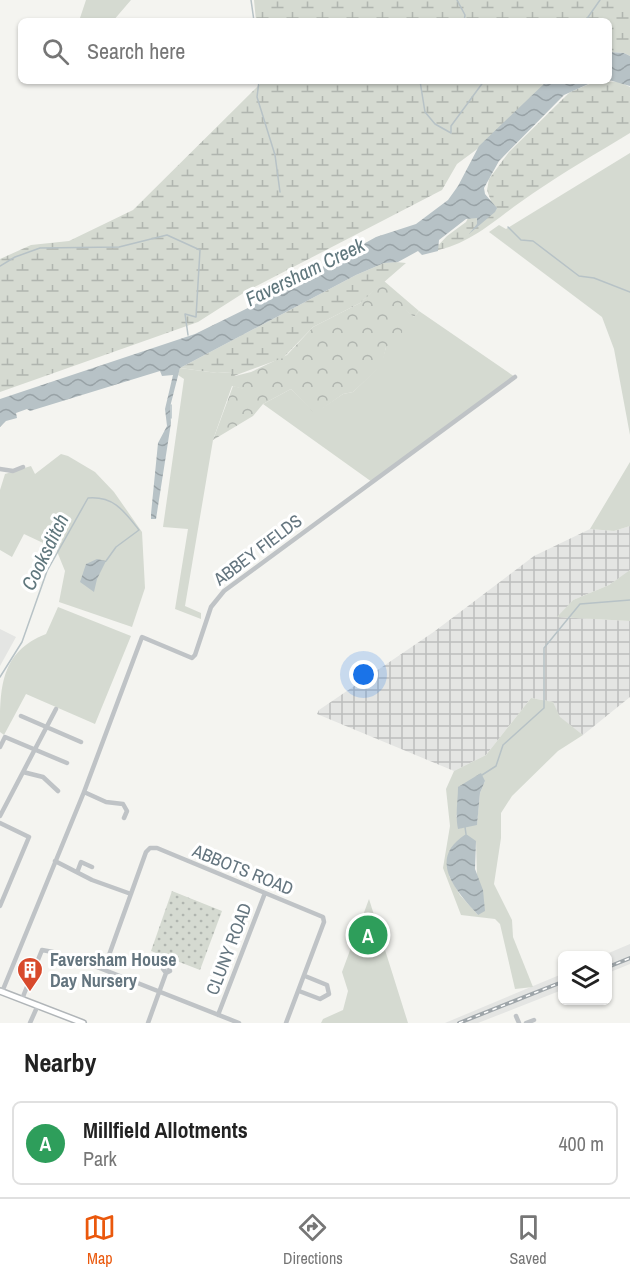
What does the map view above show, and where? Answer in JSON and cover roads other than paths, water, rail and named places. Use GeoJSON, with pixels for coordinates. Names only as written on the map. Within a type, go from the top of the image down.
{"type":"FeatureCollection","features":[{"type":"Feature","properties":{"kind":"main road"},"geometry":{"type":"LineString","coordinates":[[1,992],[83,1023]]}},
{"type":"Feature","properties":{"kind":"street","name":"ABBEY FIELDS"},"geometry":{"type":"LineString","coordinates":[[1,992],[84,792],[142,637],[192,658],[211,607],[224,591],[515,377]]}},
{"type":"Feature","properties":{"kind":"street"},"geometry":{"type":"LineString","coordinates":[[0,469],[8,471],[23,466]]}},
{"type":"Feature","properties":{"kind":"street"},"geometry":{"type":"LineString","coordinates":[[0,816],[56,709]]}},
{"type":"Feature","properties":{"kind":"street"},"geometry":{"type":"LineString","coordinates":[[21,716],[81,742]]}},
{"type":"Feature","properties":{"kind":"street"},"geometry":{"type":"LineString","coordinates":[[0,747],[5,737],[67,763]]}},
{"type":"Feature","properties":{"kind":"street"},"geometry":{"type":"LineString","coordinates":[[23,772],[43,777],[57,786]]}},
{"type":"Feature","properties":{"kind":"street"},"geometry":{"type":"LineString","coordinates":[[84,792],[106,802],[123,804],[127,811],[124,818]]}},
{"type":"Feature","properties":{"kind":"street"},"geometry":{"type":"LineString","coordinates":[[0,823],[28,837],[0,906]]}},
{"type":"Feature","properties":{"kind":"street","name":"ABBOTS ROAD"},"geometry":{"type":"LineString","coordinates":[[131,894],[150,848],[324,919],[305,976]]}},
{"type":"Feature","properties":{"kind":"street"},"geometry":{"type":"LineString","coordinates":[[55,861],[78,870],[93,880],[131,894],[104,969]]}},
{"type":"Feature","properties":{"kind":"street"},"geometry":{"type":"LineString","coordinates":[[78,870],[81,862],[92,867]]}},
{"type":"Feature","properties":{"kind":"street","name":"CLUNY ROAD"},"geometry":{"type":"LineString","coordinates":[[218,1015],[265,893]]}},
{"type":"Feature","properties":{"kind":"street"},"geometry":{"type":"LineString","coordinates":[[22,999],[42,950],[53,952]]}},
{"type":"Feature","properties":{"kind":"street"},"geometry":{"type":"LineString","coordinates":[[64,959],[69,956],[239,1023]]}},
{"type":"Feature","properties":{"kind":"street"},"geometry":{"type":"LineString","coordinates":[[148,1023],[166,973]]}},
{"type":"Feature","properties":{"kind":"street"},"geometry":{"type":"LineString","coordinates":[[286,1023],[305,976],[327,985],[329,994],[320,999],[299,991]]}},
{"type":"Feature","properties":{"kind":"street"},"geometry":{"type":"LineString","coordinates":[[30,1023],[38,1005]]}},
{"type":"Feature","properties":{"kind":"street"},"geometry":{"type":"LineString","coordinates":[[516,1016],[519,1023]]}},
{"type":"Feature","properties":{"kind":"street"},"geometry":{"type":"LineString","coordinates":[[526,1023],[534,1020]]}},
{"type":"Feature","properties":{"kind":"water"},"geometry":{"type":"Polygon","coordinates":[[[612,52],[630,56],[630,86],[612,81],[612,52]]]}},
{"type":"Feature","properties":{"kind":"water"},"geometry":{"type":"Polygon","coordinates":[[[544,84],[588,84],[564,95],[499,161],[484,188],[485,194],[497,208],[469,234],[477,224],[477,218],[466,219],[439,240],[438,251],[422,255],[418,251],[398,262],[384,263],[356,275],[180,368],[170,407],[171,423],[156,519],[151,519],[151,514],[158,443],[167,426],[165,409],[173,375],[162,376],[160,371],[30,411],[27,409],[16,413],[17,418],[6,421],[0,427],[0,399],[195,334],[254,305],[376,237],[416,224],[448,200],[479,146],[544,84]]]}},
{"type":"Feature","properties":{"kind":"water"},"geometry":{"type":"Polygon","coordinates":[[[97,559],[106,561],[97,579],[94,592],[80,582],[86,564],[97,559]]]}},
{"type":"Feature","properties":{"kind":"water"},"geometry":{"type":"Polygon","coordinates":[[[481,773],[485,781],[480,793],[477,825],[458,829],[458,787],[481,773]]]}},
{"type":"Feature","properties":{"kind":"water"},"geometry":{"type":"Polygon","coordinates":[[[466,834],[476,841],[475,869],[483,890],[485,911],[478,915],[454,885],[447,864],[448,854],[454,844],[466,834]]]}},
{"type":"Feature","properties":{"kind":"waterway"},"geometry":{"type":"LineString","coordinates":[[251,0],[254,18]]}},
{"type":"Feature","properties":{"kind":"waterway"},"geometry":{"type":"LineString","coordinates":[[457,0],[464,18]]}},
{"type":"Feature","properties":{"kind":"waterway"},"geometry":{"type":"LineString","coordinates":[[587,18],[600,0]]}},
{"type":"Feature","properties":{"kind":"waterway"},"geometry":{"type":"LineString","coordinates":[[259,84],[257,97],[275,155],[280,192]]}},
{"type":"Feature","properties":{"kind":"waterway"},"geometry":{"type":"LineString","coordinates":[[420,84],[425,112],[435,124],[451,133],[451,126],[482,84]]}},
{"type":"Feature","properties":{"kind":"waterway"},"geometry":{"type":"LineString","coordinates":[[508,227],[521,240],[533,241],[579,276],[594,278],[630,292]]}},
{"type":"Feature","properties":{"kind":"waterway"},"geometry":{"type":"LineString","coordinates":[[0,266],[15,257],[40,248],[119,247],[167,235],[200,250],[196,317],[185,314],[188,335]]}},
{"type":"Feature","properties":{"kind":"waterway"},"geometry":{"type":"LineString","coordinates":[[171,405],[171,418]]}},
{"type":"Feature","properties":{"kind":"waterway","name":"Cooksditch"},"geometry":{"type":"LineString","coordinates":[[0,677],[22,642],[47,571],[88,498],[105,499],[112,502],[139,530],[116,547],[106,561]]}},
{"type":"Feature","properties":{"kind":"waterway"},"geometry":{"type":"LineString","coordinates":[[482,775],[496,766],[503,745],[544,708],[544,648],[580,604],[630,600]]}},
{"type":"Feature","properties":{"kind":"waterway"},"geometry":{"type":"LineString","coordinates":[[465,827],[466,834]]}},
{"type":"Feature","properties":{"kind":"railway"},"geometry":{"type":"LineString","coordinates":[[612,965],[630,958]]}},
{"type":"Feature","properties":{"kind":"railway"},"geometry":{"type":"LineString","coordinates":[[459,1023],[558,984]]}},
{"type":"Feature","properties":{"kind":"place","name":"Millfield Allotments"},"geometry":{"type":"Point","coordinates":[368,935]}},
{"type":"Feature","properties":{"kind":"place","name":"Faversham House Day Nursery"},"geometry":{"type":"Point","coordinates":[30,993]}},
{"type":"Feature","properties":{"kind":"water label","name":"Faversham Creek"},"geometry":{"type":"Point","coordinates":[305,272]}}]}
